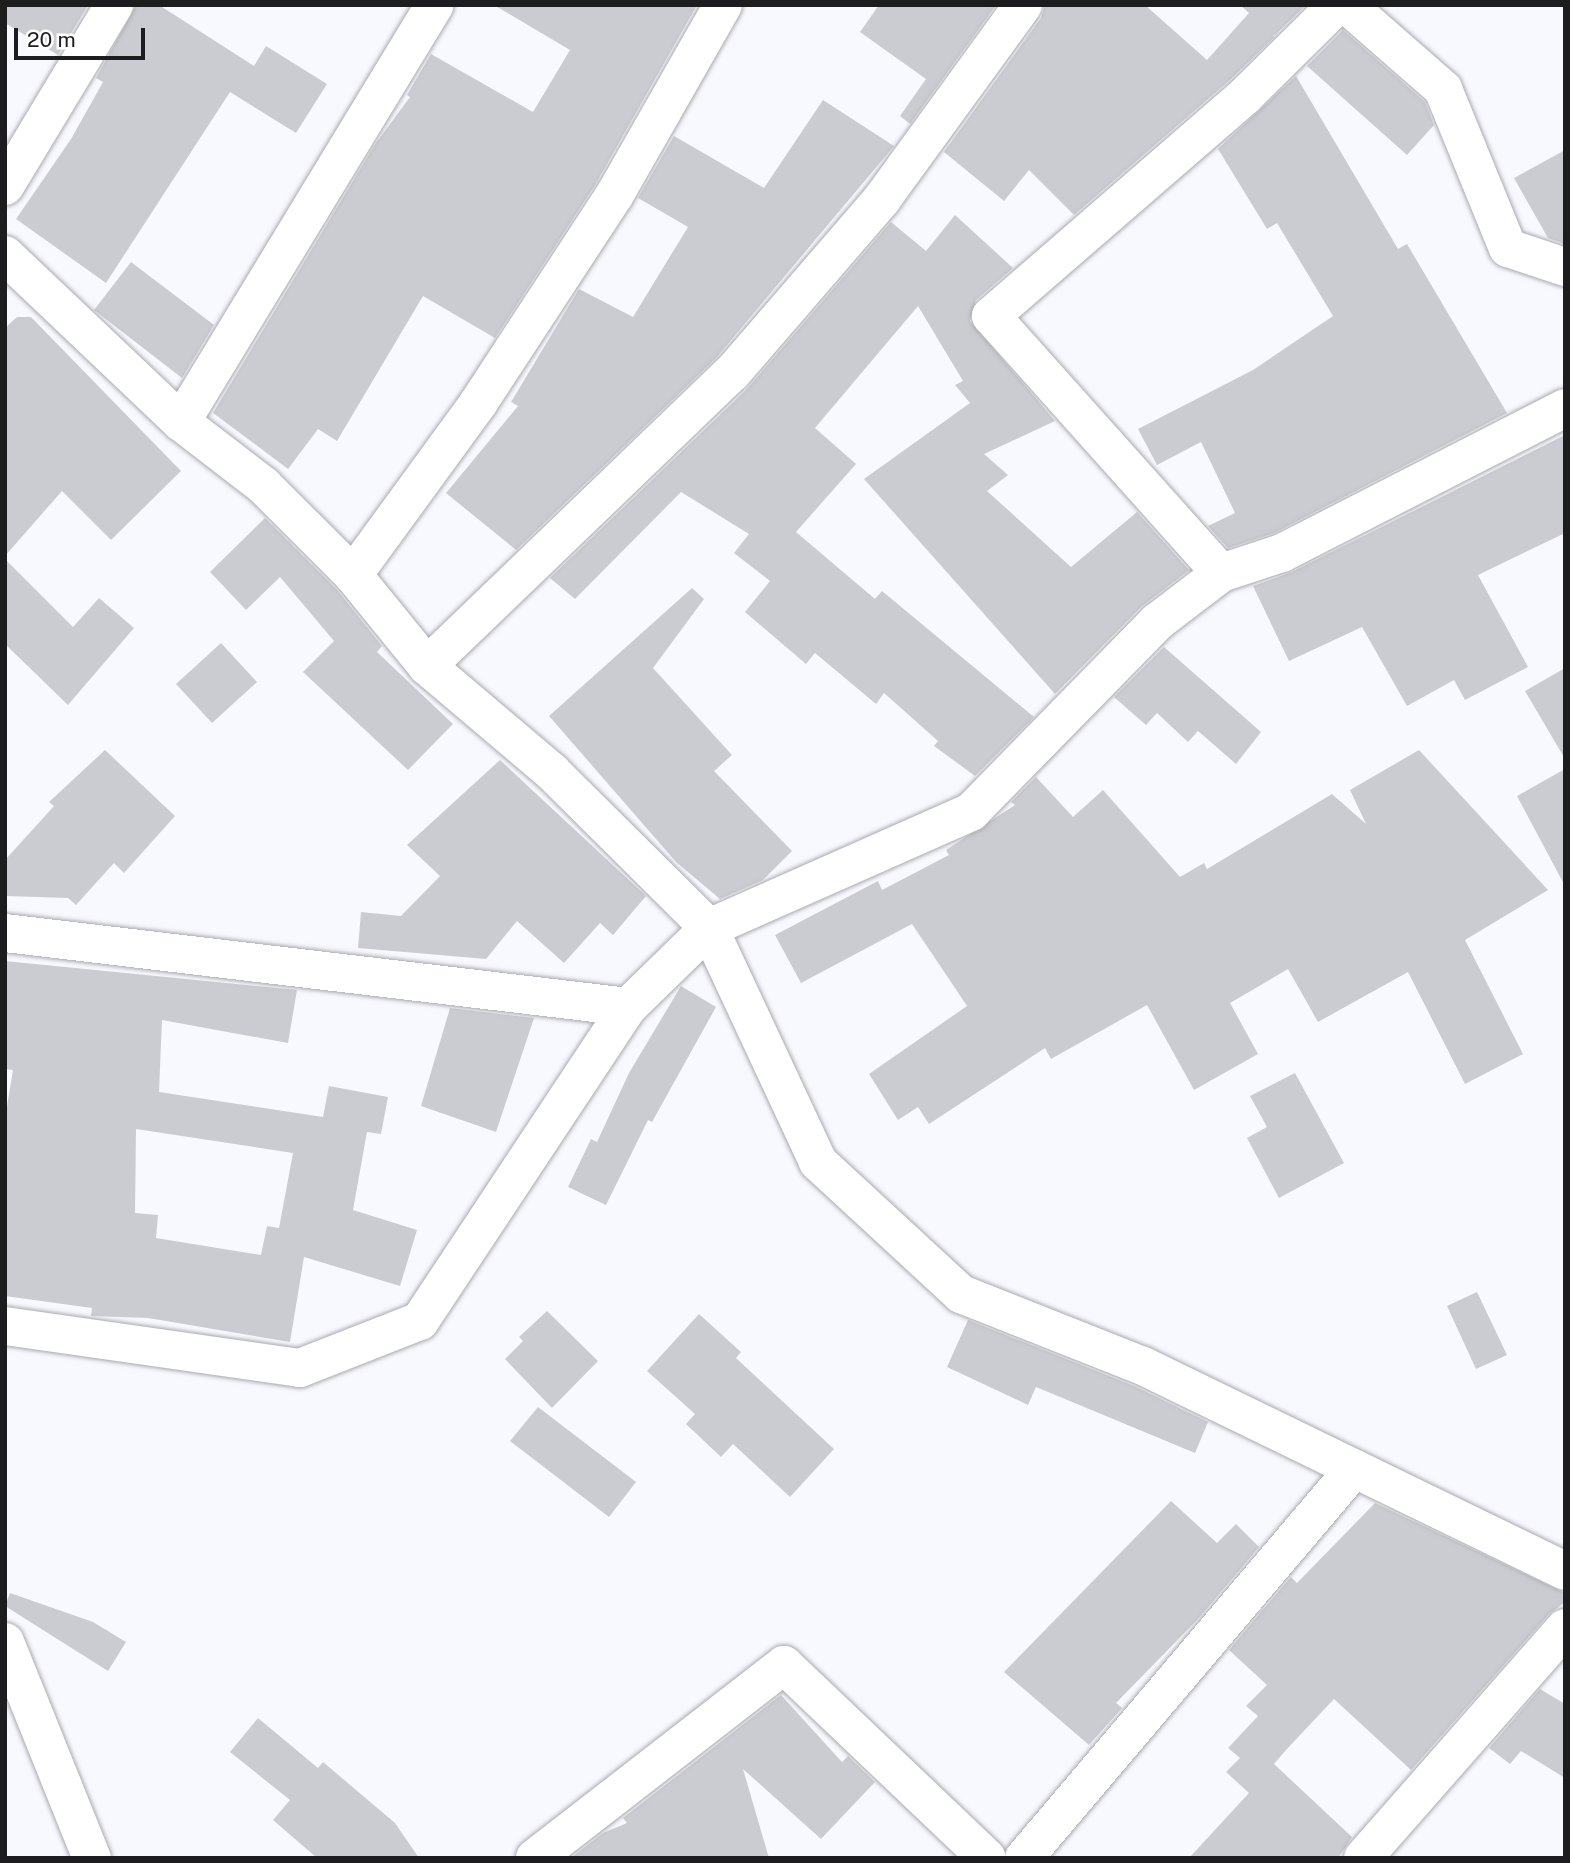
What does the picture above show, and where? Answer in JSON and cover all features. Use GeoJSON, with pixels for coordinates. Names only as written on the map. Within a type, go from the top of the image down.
{"type":"FeatureCollection","features":[{"type":"Feature","properties":{"kind":"street"},"geometry":{"type":"LineString","coordinates":[[5,186],[114,5]]}},
{"type":"Feature","properties":{"kind":"street"},"geometry":{"type":"LineString","coordinates":[[181,422],[435,5]]}},
{"type":"Feature","properties":{"kind":"street"},"geometry":{"type":"LineString","coordinates":[[353,575],[479,402],[614,196],[723,5]]}},
{"type":"Feature","properties":{"kind":"street"},"geometry":{"type":"LineString","coordinates":[[427,666],[732,373],[881,199],[1023,5]]}},
{"type":"Feature","properties":{"kind":"street"},"geometry":{"type":"LineString","coordinates":[[1221,573],[991,316],[1246,95],[1337,5]]}},
{"type":"Feature","properties":{"kind":"street"},"geometry":{"type":"LineString","coordinates":[[1347,5],[1443,89],[1508,248],[1565,267]]}},
{"type":"Feature","properties":{"kind":"street"},"geometry":{"type":"LineString","coordinates":[[5,255],[181,422],[264,486],[353,575],[427,666],[552,772],[709,928],[818,1162],[961,1294],[1143,1366],[1565,1571]]}},
{"type":"Feature","properties":{"kind":"street"},"geometry":{"type":"LineString","coordinates":[[5,1326],[300,1368],[420,1321],[628,1007],[709,928],[971,811],[1157,622],[1221,573],[1282,553],[1565,408]]}},
{"type":"Feature","properties":{"kind":"street"},"geometry":{"type":"LineString","coordinates":[[5,933],[628,1007]]}},
{"type":"Feature","properties":{"kind":"street"},"geometry":{"type":"LineString","coordinates":[[1024,1858],[1354,1469]]}},
{"type":"Feature","properties":{"kind":"street"},"geometry":{"type":"LineString","coordinates":[[1363,1858],[1565,1628]]}},
{"type":"Feature","properties":{"kind":"street"},"geometry":{"type":"LineString","coordinates":[[5,1642],[92,1858]]}},
{"type":"Feature","properties":{"kind":"street"},"geometry":{"type":"LineString","coordinates":[[535,1858],[784,1665],[987,1858]]}},
{"type":"Feature","properties":{"kind":"building"},"geometry":{"type":"Polygon","coordinates":[[[5,5],[88,5],[58,55],[5,23],[5,5]]]}},
{"type":"Feature","properties":{"kind":"building"},"geometry":{"type":"Polygon","coordinates":[[[136,5],[159,5],[254,66],[266,46],[327,84],[296,133],[230,92],[106,283],[16,219],[71,139],[103,82],[96,78],[136,5]]]}},
{"type":"Feature","properties":{"kind":"building"},"geometry":{"type":"Polygon","coordinates":[[[494,5],[697,5],[595,185],[495,338],[423,296],[337,441],[318,429],[288,469],[213,413],[376,143],[410,97],[407,95],[431,54],[533,112],[570,50],[494,5]]]}},
{"type":"Feature","properties":{"kind":"building"},"geometry":{"type":"Polygon","coordinates":[[[879,5],[996,5],[910,124],[900,116],[926,79],[860,32],[879,5]]]}},
{"type":"Feature","properties":{"kind":"building"},"geometry":{"type":"Polygon","coordinates":[[[1045,5],[1145,5],[1207,60],[1249,13],[1240,5],[1306,5],[1274,36],[1272,34],[1274,37],[1231,79],[1074,215],[1029,170],[1004,201],[944,152],[1041,18],[1045,5]]]}},
{"type":"Feature","properties":{"kind":"building"},"geometry":{"type":"Polygon","coordinates":[[[1343,30],[1425,102],[1434,125],[1407,155],[1307,66],[1343,30]]]}},
{"type":"Feature","properties":{"kind":"building"},"geometry":{"type":"Polygon","coordinates":[[[1296,76],[1398,249],[1407,244],[1507,413],[1274,533],[1228,548],[1208,526],[1235,513],[1201,442],[1157,465],[1138,429],[1253,370],[1333,316],[1277,223],[1267,229],[1218,149],[1296,76]]]}},
{"type":"Feature","properties":{"kind":"building"},"geometry":{"type":"Polygon","coordinates":[[[823,100],[894,146],[716,358],[516,550],[446,493],[518,406],[511,402],[579,289],[633,317],[688,227],[638,198],[674,136],[764,188],[823,100]]]}},
{"type":"Feature","properties":{"kind":"building"},"geometry":{"type":"Polygon","coordinates":[[[1565,150],[1565,244],[1548,238],[1514,178],[1565,150]]]}},
{"type":"Feature","properties":{"kind":"building"},"geometry":{"type":"Polygon","coordinates":[[[955,215],[1013,268],[976,300],[970,321],[1055,421],[984,454],[1008,475],[987,491],[1071,567],[1137,512],[1189,570],[1141,607],[1055,694],[864,479],[970,403],[955,385],[963,381],[918,306],[815,428],[856,464],[796,532],[875,599],[882,591],[1034,717],[975,776],[934,746],[938,741],[884,693],[876,704],[815,653],[806,664],[745,612],[770,581],[734,553],[749,534],[681,492],[575,599],[550,578],[747,389],[891,222],[926,251],[955,215]]]}},
{"type":"Feature","properties":{"kind":"building"},"geometry":{"type":"Polygon","coordinates":[[[131,262],[214,325],[182,378],[94,310],[131,262]]]}},
{"type":"Feature","properties":{"kind":"building"},"geometry":{"type":"Polygon","coordinates":[[[17,317],[31,317],[181,471],[111,540],[62,491],[5,556],[5,328],[17,317]]]}},
{"type":"Feature","properties":{"kind":"building"},"geometry":{"type":"Polygon","coordinates":[[[1565,435],[1565,533],[1478,575],[1528,667],[1465,700],[1454,680],[1407,706],[1362,627],[1289,661],[1253,586],[1292,572],[1565,435]]]}},
{"type":"Feature","properties":{"kind":"building"},"geometry":{"type":"Polygon","coordinates":[[[265,518],[337,590],[382,646],[377,652],[453,724],[408,770],[303,672],[334,641],[280,577],[246,610],[210,572],[265,518]]]}},
{"type":"Feature","properties":{"kind":"building"},"geometry":{"type":"Polygon","coordinates":[[[5,559],[73,627],[99,598],[134,628],[68,705],[5,644],[5,559]]]}},
{"type":"Feature","properties":{"kind":"building"},"geometry":{"type":"Polygon","coordinates":[[[692,588],[704,599],[653,668],[732,755],[714,771],[792,851],[763,880],[720,899],[676,862],[549,716],[692,588]]]}},
{"type":"Feature","properties":{"kind":"building"},"geometry":{"type":"Polygon","coordinates":[[[221,643],[257,682],[212,723],[176,684],[221,643]]]}},
{"type":"Feature","properties":{"kind":"building"},"geometry":{"type":"Polygon","coordinates":[[[1164,647],[1261,732],[1236,764],[1198,731],[1188,742],[1157,713],[1146,725],[1114,697],[1164,647]]]}},
{"type":"Feature","properties":{"kind":"building"},"geometry":{"type":"Polygon","coordinates":[[[1565,668],[1565,759],[1525,691],[1565,668]]]}},
{"type":"Feature","properties":{"kind":"building"},"geometry":{"type":"Polygon","coordinates":[[[105,750],[175,816],[124,873],[114,863],[76,905],[68,898],[5,896],[5,860],[54,806],[49,802],[105,750]]]}},
{"type":"Feature","properties":{"kind":"building"},"geometry":{"type":"Polygon","coordinates":[[[1419,750],[1548,890],[1465,940],[1523,1054],[1465,1084],[1408,972],[1318,1022],[1288,969],[1230,1003],[1258,1054],[1194,1090],[1147,1005],[1051,1059],[1045,1048],[929,1124],[918,1107],[898,1120],[869,1074],[967,1006],[912,924],[801,983],[775,935],[878,881],[882,890],[949,855],[946,850],[1015,805],[1011,802],[1036,777],[1073,817],[1103,790],[1180,877],[1204,863],[1207,869],[1332,794],[1366,824],[1350,790],[1419,750]]]}},
{"type":"Feature","properties":{"kind":"building"},"geometry":{"type":"Polygon","coordinates":[[[500,760],[646,896],[613,935],[600,923],[564,963],[517,921],[486,959],[358,948],[361,912],[401,916],[440,876],[407,845],[500,760]]]}},
{"type":"Feature","properties":{"kind":"building"},"geometry":{"type":"Polygon","coordinates":[[[1565,769],[1565,886],[1517,796],[1565,769]]]}},
{"type":"Feature","properties":{"kind":"building"},"geometry":{"type":"Polygon","coordinates":[[[5,961],[297,990],[288,1043],[162,1020],[159,1092],[323,1117],[329,1086],[388,1097],[381,1134],[367,1132],[353,1210],[417,1230],[400,1286],[304,1257],[290,1342],[148,1318],[91,1316],[92,1308],[5,1296],[5,1118],[13,1070],[5,1069],[5,961]],[[136,1129],[135,1213],[158,1215],[156,1238],[261,1255],[267,1226],[279,1228],[293,1153],[136,1129]]]}},
{"type":"Feature","properties":{"kind":"building"},"geometry":{"type":"Polygon","coordinates":[[[681,986],[716,1007],[652,1122],[648,1120],[606,1205],[568,1187],[591,1139],[597,1142],[629,1073],[681,986]]]}},
{"type":"Feature","properties":{"kind":"building"},"geometry":{"type":"Polygon","coordinates":[[[450,1008],[534,1018],[496,1132],[421,1106],[450,1008]]]}},
{"type":"Feature","properties":{"kind":"building"},"geometry":{"type":"Polygon","coordinates":[[[1295,1073],[1344,1163],[1279,1198],[1247,1138],[1267,1127],[1250,1096],[1295,1073]]]}},
{"type":"Feature","properties":{"kind":"building"},"geometry":{"type":"Polygon","coordinates":[[[1477,1292],[1507,1355],[1476,1369],[1447,1306],[1477,1292]]]}},
{"type":"Feature","properties":{"kind":"building"},"geometry":{"type":"Polygon","coordinates":[[[547,1311],[598,1361],[552,1408],[505,1359],[523,1341],[519,1337],[547,1311]]]}},
{"type":"Feature","properties":{"kind":"building"},"geometry":{"type":"Polygon","coordinates":[[[699,1314],[741,1352],[736,1358],[834,1449],[790,1497],[733,1444],[721,1457],[686,1424],[695,1414],[647,1371],[699,1314]]]}},
{"type":"Feature","properties":{"kind":"building"},"geometry":{"type":"Polygon","coordinates":[[[968,1320],[1134,1386],[1208,1422],[1195,1453],[1036,1387],[1028,1405],[947,1367],[968,1320]]]}},
{"type":"Feature","properties":{"kind":"building"},"geometry":{"type":"Polygon","coordinates":[[[538,1407],[636,1482],[609,1517],[510,1441],[538,1407]]]}},
{"type":"Feature","properties":{"kind":"building"},"geometry":{"type":"Polygon","coordinates":[[[1171,1501],[1217,1543],[1236,1524],[1259,1547],[1197,1620],[1116,1703],[1122,1708],[1089,1745],[1004,1672],[1171,1501]]]}},
{"type":"Feature","properties":{"kind":"building"},"geometry":{"type":"Polygon","coordinates":[[[1375,1503],[1565,1593],[1565,1602],[1549,1614],[1411,1770],[1334,1699],[1286,1750],[1274,1764],[1352,1837],[1338,1858],[1189,1858],[1249,1793],[1226,1772],[1240,1758],[1228,1748],[1258,1716],[1246,1706],[1267,1685],[1229,1650],[1291,1577],[1297,1583],[1375,1503]]]}},
{"type":"Feature","properties":{"kind":"building"},"geometry":{"type":"Polygon","coordinates":[[[10,1593],[93,1622],[126,1642],[108,1671],[5,1606],[10,1593]]]}},
{"type":"Feature","properties":{"kind":"building"},"geometry":{"type":"Polygon","coordinates":[[[1540,1689],[1565,1704],[1565,1778],[1521,1751],[1510,1764],[1489,1748],[1540,1689]]]}},
{"type":"Feature","properties":{"kind":"building"},"geometry":{"type":"Polygon","coordinates":[[[781,1695],[842,1762],[848,1756],[875,1782],[821,1839],[743,1769],[769,1858],[571,1858],[603,1833],[627,1823],[623,1818],[781,1695]]]}},
{"type":"Feature","properties":{"kind":"building"},"geometry":{"type":"Polygon","coordinates":[[[258,1718],[318,1768],[323,1762],[395,1823],[419,1858],[317,1858],[273,1820],[290,1800],[230,1752],[258,1718]]]}}]}
